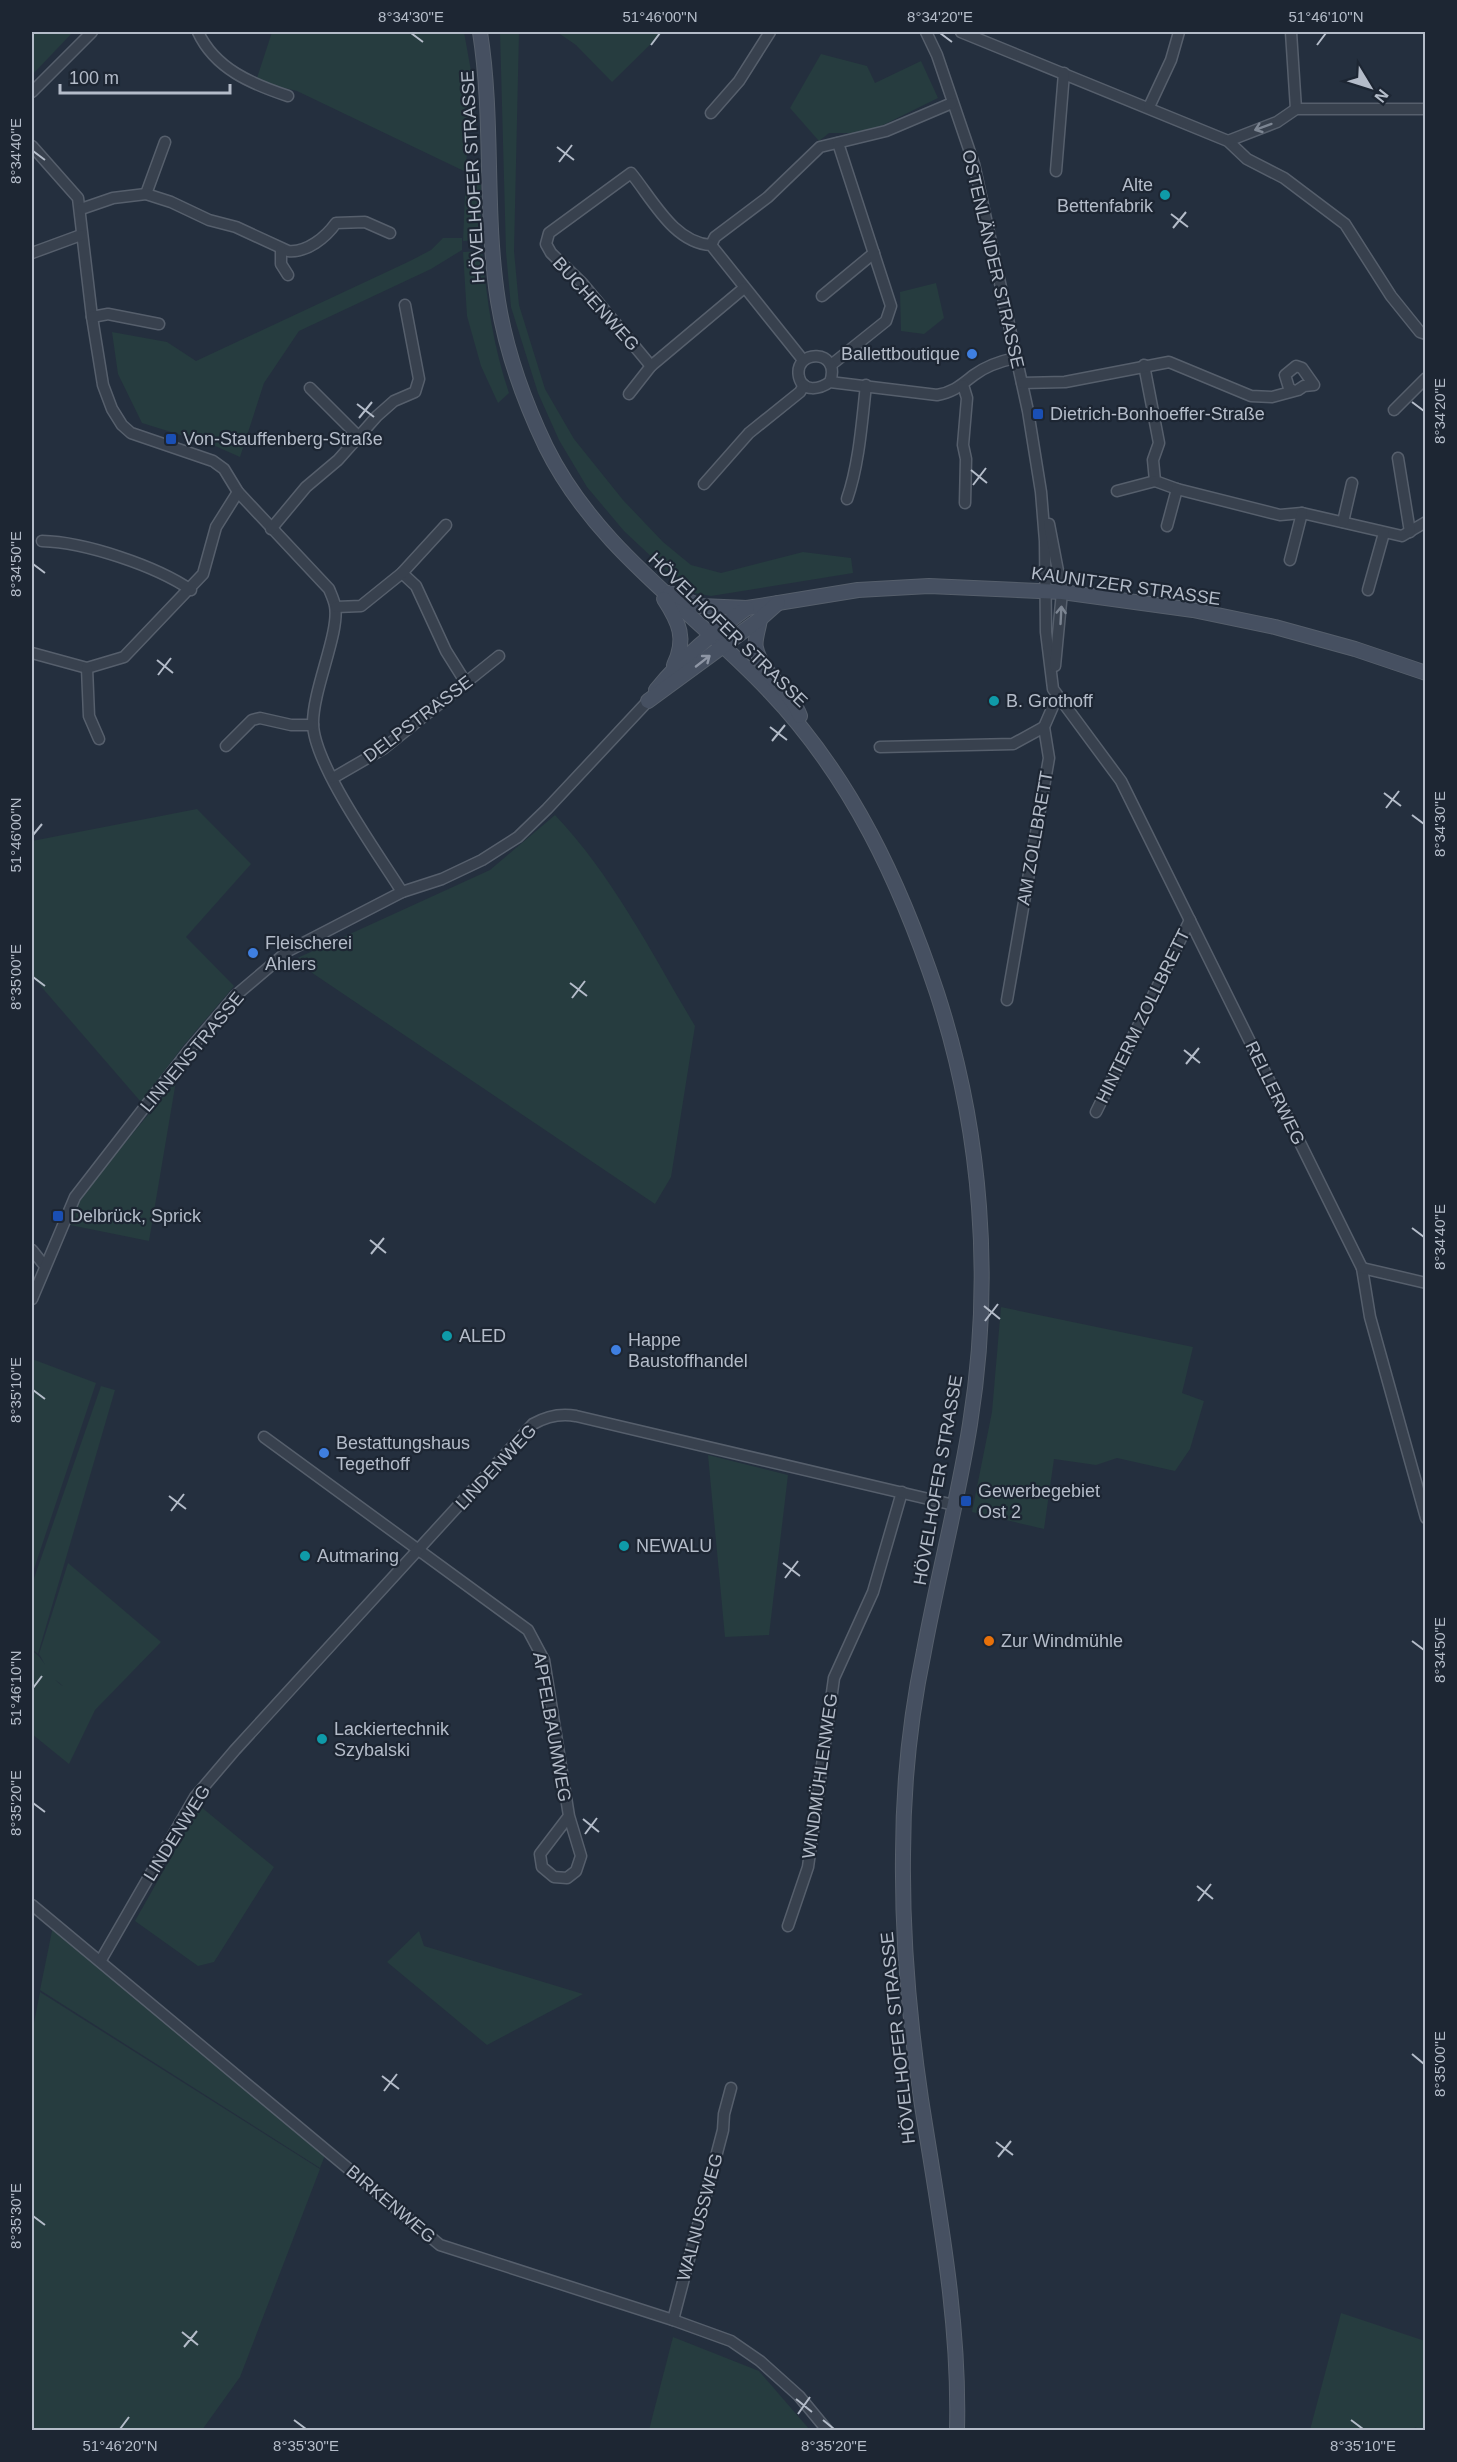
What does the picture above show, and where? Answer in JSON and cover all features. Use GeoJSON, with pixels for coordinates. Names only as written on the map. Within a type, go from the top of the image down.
{"type":"FeatureCollection","features":[{"type":"Feature","properties":{"kind":"main road","name":"HÖVELHOFER STRASSE"},"geometry":{"type":"LineString","coordinates":[[480,32],[487,77],[492,245],[498,303],[509,351],[538,428],[575,498],[613,544],[657,587],[723,645],[805,730],[844,784],[907,911],[937,994],[960,1073],[973,1145],[982,1242],[980,1326],[974,1396],[915,1705],[905,1802],[903,1874],[908,1995],[920,2092],[951,2292],[957,2375],[957,2430]]}},
{"type":"Feature","properties":{"kind":"main road","name":"KAUNITZER STRASSE"},"geometry":{"type":"LineString","coordinates":[[747,608],[858,590],[929,586],[1046,590],[1193,610],[1275,627],[1355,649],[1425,673]]}},
{"type":"Feature","properties":{"kind":"main road"},"geometry":{"type":"LineString","coordinates":[[657,587],[700,606],[747,608]]}},
{"type":"Feature","properties":{"kind":"main road"},"geometry":{"type":"LineString","coordinates":[[657,587],[678,622],[681,651],[671,671]]}},
{"type":"Feature","properties":{"kind":"main road"},"geometry":{"type":"LineString","coordinates":[[648,701],[760,619],[778,602]]}},
{"type":"Feature","properties":{"kind":"main road"},"geometry":{"type":"LineString","coordinates":[[648,701],[671,671],[710,635],[747,608]]}},
{"type":"Feature","properties":{"kind":"main road"},"geometry":{"type":"LineString","coordinates":[[760,619],[755,646],[762,662],[797,707],[805,730]]}},
{"type":"Feature","properties":{"kind":"street"},"geometry":{"type":"LineString","coordinates":[[32,92],[92,32]]}},
{"type":"Feature","properties":{"kind":"street"},"geometry":{"type":"LineString","coordinates":[[198,32],[219,61],[237,75],[288,96]]}},
{"type":"Feature","properties":{"kind":"street"},"geometry":{"type":"LineString","coordinates":[[711,113],[739,81],[770,32]]}},
{"type":"Feature","properties":{"kind":"street","name":"OSTENLÄNDER STRASSE"},"geometry":{"type":"LineString","coordinates":[[926,32],[937,55],[974,164],[1022,383],[1041,492],[1062,592]]}},
{"type":"Feature","properties":{"kind":"street"},"geometry":{"type":"LineString","coordinates":[[960,32],[976,34],[1228,141],[1247,159],[1284,178],[1345,224],[1391,296],[1420,332],[1425,334]]}},
{"type":"Feature","properties":{"kind":"street"},"geometry":{"type":"LineString","coordinates":[[1149,107],[1171,60],[1179,32]]}},
{"type":"Feature","properties":{"kind":"street"},"geometry":{"type":"LineString","coordinates":[[1291,32],[1296,109]]}},
{"type":"Feature","properties":{"kind":"street"},"geometry":{"type":"LineString","coordinates":[[1056,171],[1064,73]]}},
{"type":"Feature","properties":{"kind":"street"},"geometry":{"type":"LineString","coordinates":[[803,360],[711,245],[715,237],[768,196],[820,147],[886,131],[952,103]]}},
{"type":"Feature","properties":{"kind":"street"},"geometry":{"type":"LineString","coordinates":[[1228,141],[1277,122],[1296,109],[1425,109]]}},
{"type":"Feature","properties":{"kind":"street"},"geometry":{"type":"LineString","coordinates":[[146,194],[165,142]]}},
{"type":"Feature","properties":{"kind":"street"},"geometry":{"type":"LineString","coordinates":[[831,365],[886,321],[890,314],[890,300],[838,143]]}},
{"type":"Feature","properties":{"kind":"street"},"geometry":{"type":"LineString","coordinates":[[32,146],[73,191],[81,209],[81,235],[103,385],[112,409],[122,425],[145,439],[213,461],[224,469],[238,492],[329,589],[336,607],[334,626],[316,692],[313,724],[320,752],[333,778],[402,892]]}},
{"type":"Feature","properties":{"kind":"street","name":"BUCHENWEG"},"geometry":{"type":"LineString","coordinates":[[651,366],[582,283],[551,253],[546,243],[549,233],[631,173],[682,236],[698,244],[711,245]]}},
{"type":"Feature","properties":{"kind":"street"},"geometry":{"type":"LineString","coordinates":[[81,209],[113,198],[146,194],[171,202],[209,220],[259,236],[281,250],[294,252],[326,238],[336,223],[366,222],[390,233]]}},
{"type":"Feature","properties":{"kind":"street"},"geometry":{"type":"LineString","coordinates":[[32,253],[81,235]]}},
{"type":"Feature","properties":{"kind":"street"},"geometry":{"type":"LineString","coordinates":[[281,250],[281,264],[288,275]]}},
{"type":"Feature","properties":{"kind":"street"},"geometry":{"type":"LineString","coordinates":[[822,296],[874,253]]}},
{"type":"Feature","properties":{"kind":"street","name":"BUCHENWEG"},"geometry":{"type":"LineString","coordinates":[[629,394],[651,366],[744,288]]}},
{"type":"Feature","properties":{"kind":"street"},"geometry":{"type":"LineString","coordinates":[[271,529],[306,487],[338,460],[376,416],[394,401],[415,392],[419,379],[405,305]]}},
{"type":"Feature","properties":{"kind":"street"},"geometry":{"type":"LineString","coordinates":[[92,317],[108,314],[159,324]]}},
{"type":"Feature","properties":{"kind":"street"},"geometry":{"type":"LineString","coordinates":[[814,355],[825,357],[831,365],[833,374],[830,382],[821,388],[812,389],[804,385],[799,378],[799,367],[803,360],[814,355]]}},
{"type":"Feature","properties":{"kind":"street"},"geometry":{"type":"LineString","coordinates":[[830,382],[936,395],[952,392],[976,374],[998,362],[1015,358]]}},
{"type":"Feature","properties":{"kind":"street"},"geometry":{"type":"LineString","coordinates":[[1022,383],[1065,382],[1169,362],[1251,396],[1272,397],[1294,391]]}},
{"type":"Feature","properties":{"kind":"street"},"geometry":{"type":"LineString","coordinates":[[1144,365],[1160,443],[1153,460],[1155,481]]}},
{"type":"Feature","properties":{"kind":"street"},"geometry":{"type":"LineString","coordinates":[[1394,410],[1425,378]]}},
{"type":"Feature","properties":{"kind":"street"},"geometry":{"type":"LineString","coordinates":[[704,484],[749,433],[800,392],[804,385]]}},
{"type":"Feature","properties":{"kind":"street"},"geometry":{"type":"LineString","coordinates":[[847,499],[861,436],[866,385]]}},
{"type":"Feature","properties":{"kind":"street"},"geometry":{"type":"LineString","coordinates":[[963,385],[967,398],[963,445],[966,459],[965,502]]}},
{"type":"Feature","properties":{"kind":"street"},"geometry":{"type":"LineString","coordinates":[[310,388],[359,437]]}},
{"type":"Feature","properties":{"kind":"street"},"geometry":{"type":"LineString","coordinates":[[1398,458],[1410,531]]}},
{"type":"Feature","properties":{"kind":"street"},"geometry":{"type":"LineString","coordinates":[[1117,491],[1155,481],[1177,489],[1280,515],[1302,513],[1402,536],[1425,522]]}},
{"type":"Feature","properties":{"kind":"street"},"geometry":{"type":"LineString","coordinates":[[1343,522],[1353,483]]}},
{"type":"Feature","properties":{"kind":"street"},"geometry":{"type":"LineString","coordinates":[[1167,526],[1177,489]]}},
{"type":"Feature","properties":{"kind":"street"},"geometry":{"type":"LineString","coordinates":[[32,652],[87,668],[124,657],[191,590],[203,574],[216,526],[232,497],[238,492]]}},
{"type":"Feature","properties":{"kind":"street","name":"OSTENLÄNDER STRASSE"},"geometry":{"type":"LineString","coordinates":[[1041,492],[1046,590]]}},
{"type":"Feature","properties":{"kind":"street"},"geometry":{"type":"LineString","coordinates":[[1290,560],[1302,513]]}},
{"type":"Feature","properties":{"kind":"street"},"geometry":{"type":"LineString","coordinates":[[336,607],[361,606],[402,573],[446,525]]}},
{"type":"Feature","properties":{"kind":"street"},"geometry":{"type":"LineString","coordinates":[[1368,590],[1384,533]]}},
{"type":"Feature","properties":{"kind":"street"},"geometry":{"type":"LineString","coordinates":[[42,541],[66,541],[159,572],[191,590]]}},
{"type":"Feature","properties":{"kind":"street"},"geometry":{"type":"LineString","coordinates":[[402,573],[416,586],[446,651],[466,683]]}},
{"type":"Feature","properties":{"kind":"street"},"geometry":{"type":"LineString","coordinates":[[880,747],[1013,744],[1044,727],[1057,697],[1052,680],[1046,632],[1046,590]]}},
{"type":"Feature","properties":{"kind":"street"},"geometry":{"type":"LineString","coordinates":[[1052,680],[1062,592]]}},
{"type":"Feature","properties":{"kind":"street","name":"DELPSTRASSE"},"geometry":{"type":"LineString","coordinates":[[333,778],[383,748],[500,656]]}},
{"type":"Feature","properties":{"kind":"street"},"geometry":{"type":"LineString","coordinates":[[87,668],[89,716],[99,739]]}},
{"type":"Feature","properties":{"kind":"street","name":"RELLERWEG"},"geometry":{"type":"LineString","coordinates":[[1057,697],[1121,781],[1362,1268],[1370,1317],[1425,1518]]}},
{"type":"Feature","properties":{"kind":"street","name":"LINNENSTRASSE"},"geometry":{"type":"LineString","coordinates":[[32,1299],[44,1265],[75,1197],[189,1050],[235,996],[288,951],[402,892],[442,879],[482,860],[518,837],[648,701]]}},
{"type":"Feature","properties":{"kind":"street"},"geometry":{"type":"LineString","coordinates":[[226,746],[252,720],[260,718],[291,725],[313,724]]}},
{"type":"Feature","properties":{"kind":"street","name":"AM ZOLLBRETT"},"geometry":{"type":"LineString","coordinates":[[1007,1000],[1049,758],[1044,727]]}},
{"type":"Feature","properties":{"kind":"street","name":"HINTERM ZOLLBRETT"},"geometry":{"type":"LineString","coordinates":[[1096,1112],[1190,920]]}},
{"type":"Feature","properties":{"kind":"street"},"geometry":{"type":"LineString","coordinates":[[32,1250],[44,1265],[32,1269]]}},
{"type":"Feature","properties":{"kind":"street"},"geometry":{"type":"LineString","coordinates":[[1362,1268],[1425,1283]]}},
{"type":"Feature","properties":{"kind":"street","name":"LINDENWEG"},"geometry":{"type":"LineString","coordinates":[[101,1960],[195,1797],[235,1750],[533,1424],[543,1418],[564,1413],[954,1505]]}},
{"type":"Feature","properties":{"kind":"street","name":"APFELBAUMWEG"},"geometry":{"type":"LineString","coordinates":[[264,1437],[528,1630],[544,1660],[569,1816],[581,1856],[576,1871],[567,1878],[554,1877],[542,1867],[540,1854],[569,1816]]}},
{"type":"Feature","properties":{"kind":"street","name":"WINDMÜHLENWEG"},"geometry":{"type":"LineString","coordinates":[[788,1926],[808,1867],[834,1678],[873,1592],[902,1492]]}},
{"type":"Feature","properties":{"kind":"street","name":"BIRKENWEG"},"geometry":{"type":"LineString","coordinates":[[32,1905],[101,1960],[440,2245],[731,2341],[799,2396],[828,2430]]}},
{"type":"Feature","properties":{"kind":"street","name":"WALNUSSWEG"},"geometry":{"type":"LineString","coordinates":[[673,2320],[723,2130],[724,2114],[731,2088]]}},
{"type":"Feature","properties":{"kind":"green space"},"geometry":{"type":"Polygon","coordinates":[[[32,32],[73,32],[32,75],[32,32]]]}},
{"type":"Feature","properties":{"kind":"green space"},"geometry":{"type":"Polygon","coordinates":[[[272,32],[464,32],[471,71],[466,171],[481,176],[481,240],[463,241],[466,172],[297,91],[256,81],[272,32]]]}},
{"type":"Feature","properties":{"kind":"green space"},"geometry":{"type":"Polygon","coordinates":[[[500,32],[519,32],[514,251],[519,305],[545,389],[574,439],[623,500],[663,542],[691,565],[721,573],[803,552],[851,558],[853,573],[711,596],[689,592],[624,531],[587,487],[559,440],[538,393],[511,307],[506,252],[500,32]]]}},
{"type":"Feature","properties":{"kind":"green space"},"geometry":{"type":"Polygon","coordinates":[[[557,32],[663,32],[612,82],[576,45],[557,32]]]}},
{"type":"Feature","properties":{"kind":"green space"},"geometry":{"type":"Polygon","coordinates":[[[821,54],[867,66],[875,83],[921,61],[938,98],[867,133],[829,133],[819,141],[790,108],[821,54]]]}},
{"type":"Feature","properties":{"kind":"green space"},"geometry":{"type":"Polygon","coordinates":[[[443,238],[462,238],[462,250],[431,269],[299,331],[264,383],[240,457],[213,445],[142,423],[118,374],[112,332],[167,342],[196,361],[410,261],[431,250],[443,238]]]}},
{"type":"Feature","properties":{"kind":"green space"},"geometry":{"type":"Polygon","coordinates":[[[482,251],[491,323],[509,393],[498,403],[481,366],[467,316],[463,252],[482,251]]]}},
{"type":"Feature","properties":{"kind":"green space"},"geometry":{"type":"Polygon","coordinates":[[[936,283],[944,318],[924,334],[901,331],[900,292],[936,283]]]}},
{"type":"Feature","properties":{"kind":"green space"},"geometry":{"type":"Polygon","coordinates":[[[197,809],[251,864],[186,937],[234,986],[183,1046],[141,1102],[32,976],[32,841],[197,809]]]}},
{"type":"Feature","properties":{"kind":"green space"},"geometry":{"type":"Polygon","coordinates":[[[555,815],[576,839],[613,890],[695,1026],[671,1177],[655,1204],[293,960],[490,870],[555,815]]]}},
{"type":"Feature","properties":{"kind":"green space"},"geometry":{"type":"Polygon","coordinates":[[[176,1081],[149,1241],[70,1225],[83,1194],[176,1081]]]}},
{"type":"Feature","properties":{"kind":"green space"},"geometry":{"type":"Polygon","coordinates":[[[1001,1307],[1193,1347],[1182,1393],[1204,1401],[1190,1449],[1175,1471],[1117,1458],[1096,1465],[1054,1459],[1044,1529],[972,1512],[992,1412],[1001,1307]]]}},
{"type":"Feature","properties":{"kind":"green space"},"geometry":{"type":"Polygon","coordinates":[[[32,1359],[96,1383],[32,1575],[32,1359]]]}},
{"type":"Feature","properties":{"kind":"green space"},"geometry":{"type":"Polygon","coordinates":[[[101,1386],[115,1390],[38,1654],[32,1649],[32,1584],[101,1386]]]}},
{"type":"Feature","properties":{"kind":"green space"},"geometry":{"type":"Polygon","coordinates":[[[708,1455],[788,1475],[769,1635],[725,1637],[708,1455]]]}},
{"type":"Feature","properties":{"kind":"green space"},"geometry":{"type":"Polygon","coordinates":[[[68,1563],[161,1642],[95,1710],[69,1764],[32,1734],[32,1651],[45,1665],[39,1654],[68,1563]]]}},
{"type":"Feature","properties":{"kind":"green space"},"geometry":{"type":"Polygon","coordinates":[[[200,1806],[274,1867],[214,1962],[198,1966],[135,1921],[200,1806]]]}},
{"type":"Feature","properties":{"kind":"green space"},"geometry":{"type":"Polygon","coordinates":[[[53,1926],[327,2150],[320,2168],[40,1990],[53,1926]]]}},
{"type":"Feature","properties":{"kind":"green space"},"geometry":{"type":"Polygon","coordinates":[[[419,1931],[424,1946],[583,1994],[487,2045],[387,1962],[419,1931]]]}},
{"type":"Feature","properties":{"kind":"green space"},"geometry":{"type":"Polygon","coordinates":[[[40,1992],[320,2169],[240,2377],[202,2430],[32,2430],[32,2033],[40,1992]]]}},
{"type":"Feature","properties":{"kind":"green space"},"geometry":{"type":"Polygon","coordinates":[[[1341,2313],[1425,2341],[1425,2430],[1417,2430],[1416,2427],[1411,2430],[1310,2430],[1341,2313]]]}},
{"type":"Feature","properties":{"kind":"green space"},"geometry":{"type":"Polygon","coordinates":[[[673,2337],[759,2371],[810,2430],[649,2430],[673,2337]]]}},
{"type":"Feature","properties":{"kind":"place","name":"Alte Bettenfabrik"},"geometry":{"type":"Point","coordinates":[1165,195]}},
{"type":"Feature","properties":{"kind":"place","name":"Ballettboutique"},"geometry":{"type":"Point","coordinates":[972,354]}},
{"type":"Feature","properties":{"kind":"place","name":"Dietrich-Bonhoeffer-Straße"},"geometry":{"type":"Point","coordinates":[1038,414]}},
{"type":"Feature","properties":{"kind":"place","name":"Von-Stauffenberg-Straße"},"geometry":{"type":"Point","coordinates":[171,439]}},
{"type":"Feature","properties":{"kind":"place","name":"B. Grothoff"},"geometry":{"type":"Point","coordinates":[994,701]}},
{"type":"Feature","properties":{"kind":"place","name":"Fleischerei Ahlers"},"geometry":{"type":"Point","coordinates":[253,953]}},
{"type":"Feature","properties":{"kind":"place","name":"Delbrück, Sprick"},"geometry":{"type":"Point","coordinates":[58,1216]}},
{"type":"Feature","properties":{"kind":"place","name":"ALED"},"geometry":{"type":"Point","coordinates":[447,1336]}},
{"type":"Feature","properties":{"kind":"place","name":"Happe Baustoffhandel"},"geometry":{"type":"Point","coordinates":[616,1350]}},
{"type":"Feature","properties":{"kind":"place","name":"Bestattungshaus Tegethoff"},"geometry":{"type":"Point","coordinates":[324,1453]}},
{"type":"Feature","properties":{"kind":"place","name":"Gewerbegebiet Ost 2"},"geometry":{"type":"Point","coordinates":[966,1501]}},
{"type":"Feature","properties":{"kind":"place","name":"NEWALU"},"geometry":{"type":"Point","coordinates":[624,1546]}},
{"type":"Feature","properties":{"kind":"place","name":"Autmaring"},"geometry":{"type":"Point","coordinates":[305,1556]}},
{"type":"Feature","properties":{"kind":"place","name":"Zur Windmühle"},"geometry":{"type":"Point","coordinates":[989,1641]}},
{"type":"Feature","properties":{"kind":"place","name":"Lackiertechnik Szybalski"},"geometry":{"type":"Point","coordinates":[322,1739]}}]}
